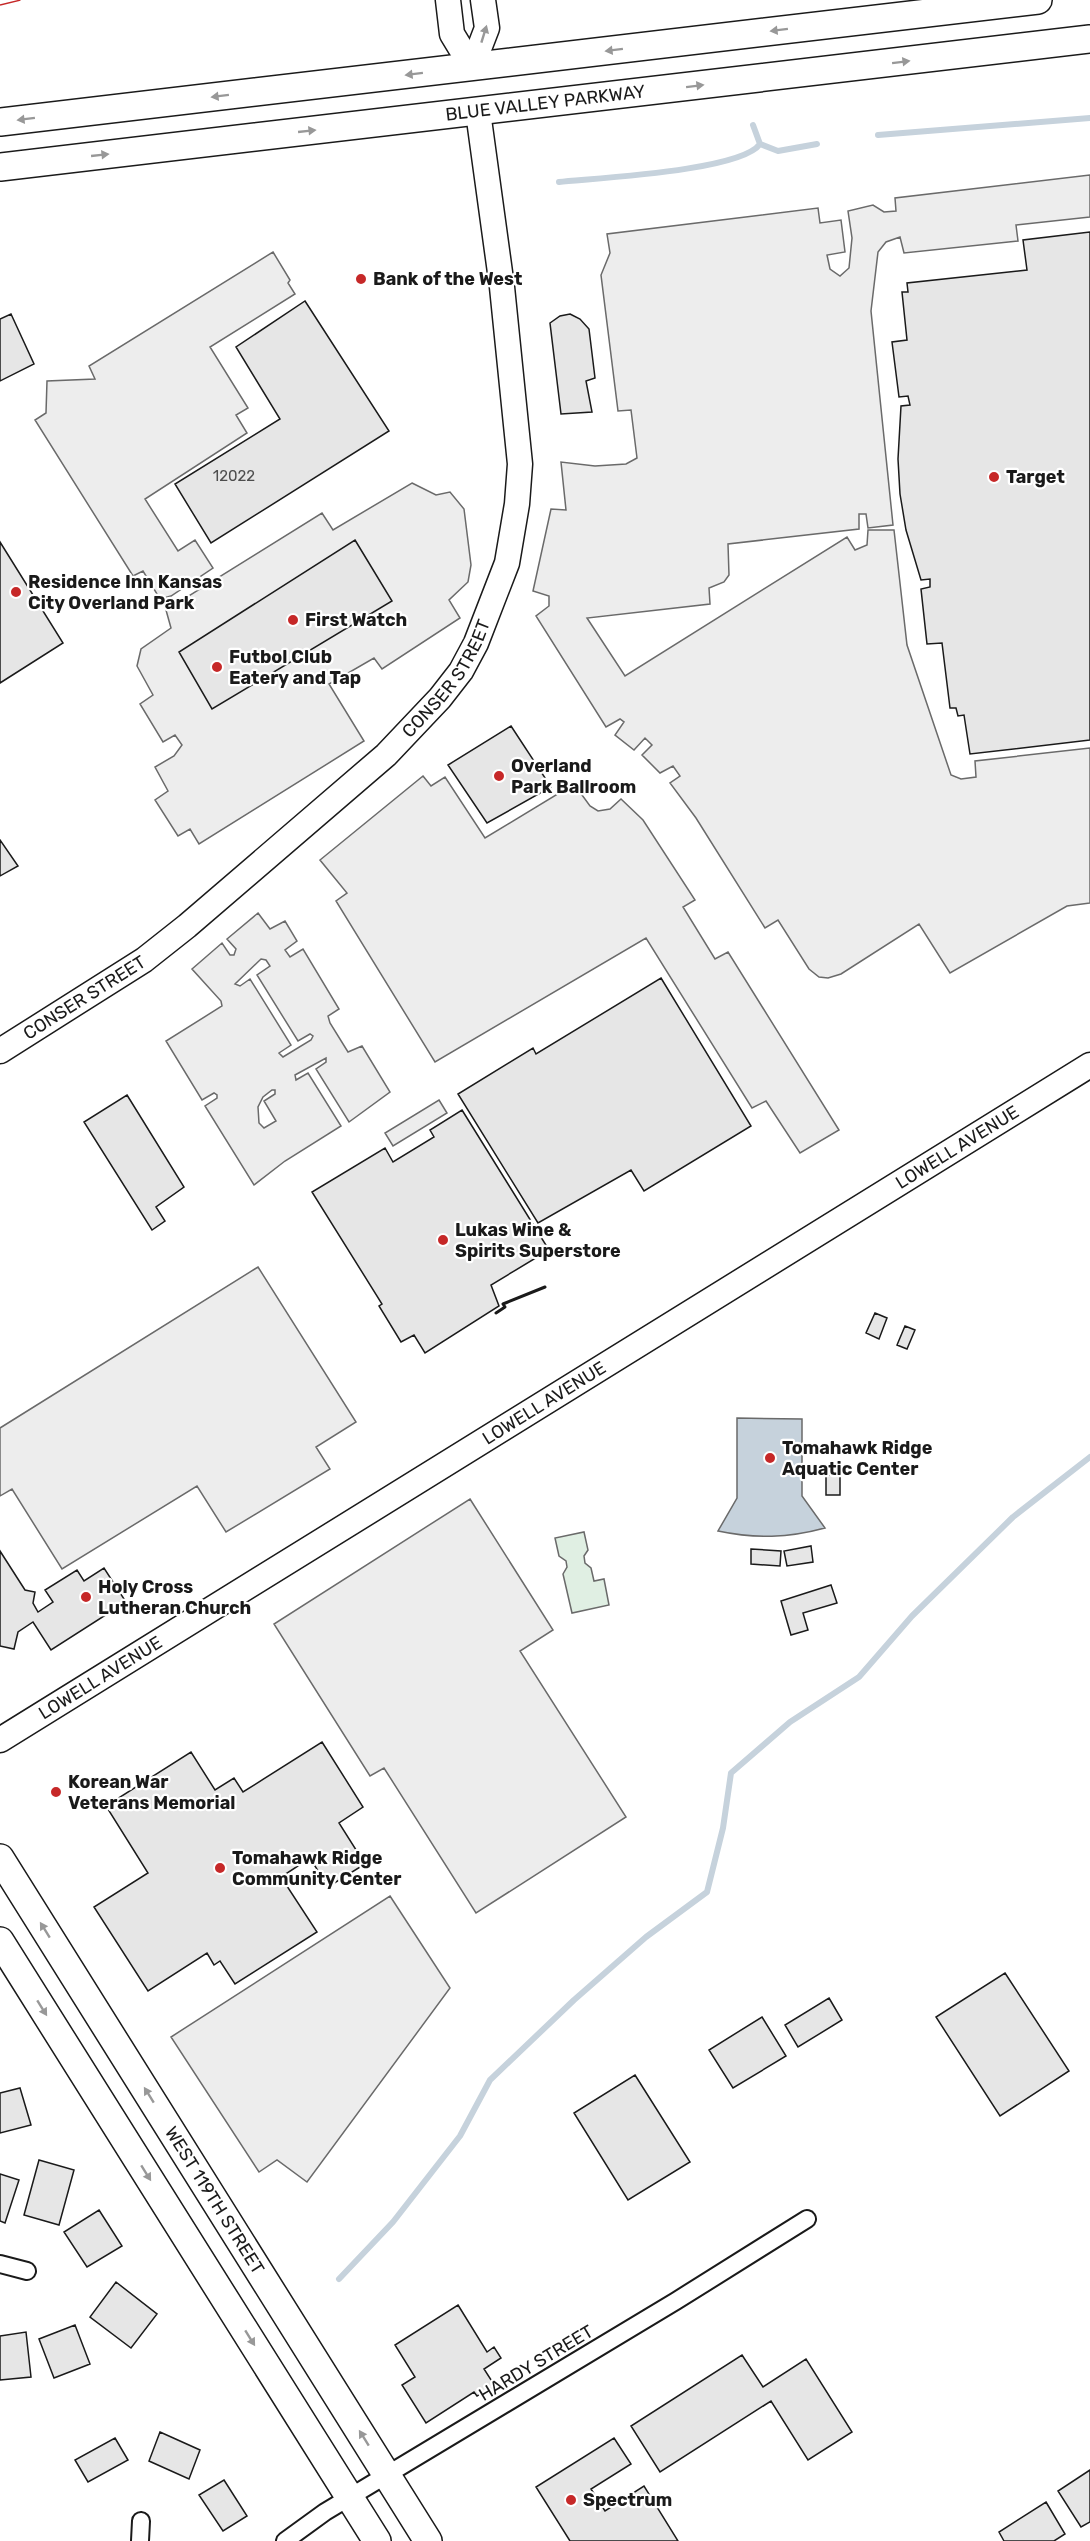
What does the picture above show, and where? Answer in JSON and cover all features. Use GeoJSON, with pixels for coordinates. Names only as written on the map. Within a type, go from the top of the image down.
{"type":"FeatureCollection","features":[{"type":"Feature","properties":{"kind":"main road"},"geometry":{"type":"LineString","coordinates":[[0,122],[1038,0]]}},
{"type":"Feature","properties":{"kind":"main road","name":"BLUE VALLEY PARKWAY"},"geometry":{"type":"LineString","coordinates":[[0,167],[1090,39]]}},
{"type":"Feature","properties":{"kind":"main road"},"geometry":{"type":"LineString","coordinates":[[472,67],[478,112]]}},
{"type":"Feature","properties":{"kind":"main road","name":"WEST 119TH STREET"},"geometry":{"type":"LineString","coordinates":[[0,1858],[428,2541]]}},
{"type":"Feature","properties":{"kind":"main road"},"geometry":{"type":"LineString","coordinates":[[0,1941],[377,2541]]}},
{"type":"Feature","properties":{"kind":"street"},"geometry":{"type":"LineString","coordinates":[[448,0],[452,34],[472,67]]}},
{"type":"Feature","properties":{"kind":"street"},"geometry":{"type":"LineString","coordinates":[[472,67],[487,28],[483,0]]}},
{"type":"Feature","properties":{"kind":"street","name":"CONSER STREET"},"geometry":{"type":"LineString","coordinates":[[0,1051],[144,960],[377,762],[440,698],[461,671],[476,643],[507,563],[517,504],[520,464],[502,287],[478,112]]}},
{"type":"Feature","properties":{"kind":"street","name":"LOWELL AVENUE"},"geometry":{"type":"LineString","coordinates":[[0,1740],[1090,1065]]}},
{"type":"Feature","properties":{"kind":"street","name":"HARDY STREET"},"geometry":{"type":"LineString","coordinates":[[285,2541],[349,2497],[659,2312],[807,2219]]}},
{"type":"Feature","properties":{"kind":"street"},"geometry":{"type":"LineString","coordinates":[[0,2264],[27,2271]]}},
{"type":"Feature","properties":{"kind":"street"},"geometry":{"type":"LineString","coordinates":[[140,2541],[141,2521]]}},
{"type":"Feature","properties":{"kind":"green space"},"geometry":{"type":"Polygon","coordinates":[[[584,1532],[588,1550],[584,1556],[585,1563],[591,1568],[594,1581],[604,1579],[609,1605],[572,1613],[563,1574],[567,1567],[566,1561],[559,1556],[555,1538],[584,1532]]]}},
{"type":"Feature","properties":{"kind":"shaded area"},"geometry":{"type":"Polygon","coordinates":[[[1090,175],[1090,217],[1016,225],[1018,241],[904,253],[900,237],[886,242],[878,252],[871,311],[893,525],[868,528],[866,514],[859,514],[859,529],[728,544],[729,575],[724,582],[709,588],[710,604],[587,618],[625,676],[847,537],[855,550],[867,545],[868,530],[894,530],[907,645],[951,775],[961,779],[976,777],[975,761],[1090,748],[1090,903],[1067,906],[950,973],[919,924],[841,974],[828,978],[819,977],[809,969],[778,920],[765,928],[696,818],[670,783],[680,776],[673,766],[660,773],[642,755],[652,745],[645,738],[634,750],[615,735],[624,722],[620,719],[606,727],[536,616],[549,606],[549,596],[533,591],[551,509],[566,510],[561,462],[595,466],[626,464],[637,458],[631,410],[618,411],[601,275],[610,253],[607,234],[818,208],[820,223],[841,220],[845,252],[827,255],[830,269],[840,276],[849,268],[852,238],[848,211],[873,205],[884,212],[896,211],[895,198],[1090,175]]]}},
{"type":"Feature","properties":{"kind":"shaded area"},"geometry":{"type":"Polygon","coordinates":[[[273,252],[290,280],[288,283],[295,294],[210,347],[248,408],[236,415],[247,433],[145,499],[178,551],[195,540],[213,568],[171,596],[160,599],[143,571],[133,576],[35,420],[46,413],[47,381],[95,379],[89,366],[273,252]]]}},
{"type":"Feature","properties":{"kind":"shaded area"},"geometry":{"type":"Polygon","coordinates":[[[412,483],[436,495],[450,492],[464,509],[471,565],[468,582],[449,600],[460,618],[382,669],[374,658],[329,684],[364,741],[199,844],[190,829],[178,836],[155,800],[168,791],[155,767],[174,756],[182,745],[175,735],[163,742],[140,704],[153,695],[137,666],[141,649],[171,628],[166,610],[322,513],[333,530],[412,483]]]}},
{"type":"Feature","properties":{"kind":"shaded area"},"geometry":{"type":"Polygon","coordinates":[[[423,776],[431,786],[445,777],[485,838],[574,784],[590,806],[598,811],[610,809],[621,799],[643,820],[695,900],[683,907],[715,959],[728,952],[839,1130],[800,1153],[766,1101],[752,1108],[646,938],[435,1062],[336,901],[347,893],[320,860],[423,776]]]}},
{"type":"Feature","properties":{"kind":"shaded area"},"geometry":{"type":"Polygon","coordinates":[[[258,913],[270,929],[285,921],[297,941],[285,950],[290,957],[303,949],[339,1009],[328,1016],[330,1023],[348,1052],[362,1046],[390,1092],[349,1122],[316,1069],[326,1062],[326,1058],[295,1075],[296,1080],[308,1073],[341,1126],[285,1161],[254,1185],[205,1106],[217,1098],[217,1095],[214,1093],[202,1100],[166,1041],[222,1006],[221,1001],[192,969],[222,943],[230,955],[234,955],[236,949],[227,939],[258,913]],[[261,959],[235,984],[240,986],[250,979],[291,1045],[279,1053],[283,1057],[311,1040],[313,1036],[310,1034],[298,1041],[257,975],[270,966],[266,960],[261,959]],[[275,1090],[263,1097],[258,1107],[259,1123],[264,1128],[276,1121],[264,1101],[275,1094],[275,1090]]]}},
{"type":"Feature","properties":{"kind":"shaded area"},"geometry":{"type":"Polygon","coordinates":[[[439,1100],[447,1113],[393,1146],[385,1133],[439,1100]]]}},
{"type":"Feature","properties":{"kind":"shaded area"},"geometry":{"type":"Polygon","coordinates":[[[258,1267],[356,1422],[316,1447],[330,1469],[226,1532],[197,1486],[62,1569],[12,1489],[0,1496],[0,1428],[258,1267]]]}},
{"type":"Feature","properties":{"kind":"shaded area","name":"Tomahawk Ridge Aquatic Center"},"geometry":{"type":"Polygon","coordinates":[[[737,1418],[802,1419],[802,1496],[825,1528],[798,1534],[772,1536],[718,1531],[737,1498],[737,1418]]]}},
{"type":"Feature","properties":{"kind":"shaded area"},"geometry":{"type":"Polygon","coordinates":[[[470,1499],[553,1630],[520,1651],[626,1817],[476,1913],[384,1768],[370,1776],[274,1624],[470,1499]]]}},
{"type":"Feature","properties":{"kind":"shaded area"},"geometry":{"type":"Polygon","coordinates":[[[390,1896],[450,1988],[307,2182],[277,2160],[259,2172],[171,2037],[390,1896]]]}},
{"type":"Feature","properties":{"kind":"building","name":"Target"},"geometry":{"type":"Polygon","coordinates":[[[1090,232],[1090,740],[970,754],[964,715],[958,716],[956,708],[950,708],[942,643],[927,644],[921,589],[930,587],[930,579],[921,580],[906,530],[900,494],[898,459],[901,406],[910,405],[908,396],[899,397],[892,342],[907,340],[902,292],[908,292],[907,283],[1027,270],[1023,240],[1090,232]]]}},
{"type":"Feature","properties":{"kind":"building"},"geometry":{"type":"Polygon","coordinates":[[[305,301],[389,431],[211,543],[175,484],[280,419],[236,347],[305,301]]]}},
{"type":"Feature","properties":{"kind":"building"},"geometry":{"type":"Polygon","coordinates":[[[11,314],[34,364],[0,381],[0,319],[11,314]]]}},
{"type":"Feature","properties":{"kind":"building"},"geometry":{"type":"Polygon","coordinates":[[[570,314],[580,319],[589,329],[595,378],[586,381],[592,412],[561,414],[550,323],[560,316],[570,314]]]}},
{"type":"Feature","properties":{"kind":"building"},"geometry":{"type":"Polygon","coordinates":[[[355,540],[392,601],[212,709],[179,652],[355,540]]]}},
{"type":"Feature","properties":{"kind":"building","name":"Residence Inn Kansas City Overland Park"},"geometry":{"type":"Polygon","coordinates":[[[0,542],[63,643],[0,683],[0,542]]]}},
{"type":"Feature","properties":{"kind":"building","name":"Overland Park Ballroom"},"geometry":{"type":"Polygon","coordinates":[[[511,726],[551,787],[487,823],[448,765],[511,726]]]}},
{"type":"Feature","properties":{"kind":"building"},"geometry":{"type":"Polygon","coordinates":[[[0,840],[18,866],[0,876],[0,840]]]}},
{"type":"Feature","properties":{"kind":"building"},"geometry":{"type":"Polygon","coordinates":[[[661,978],[751,1126],[644,1191],[631,1170],[538,1223],[458,1094],[533,1048],[536,1054],[661,978]]]}},
{"type":"Feature","properties":{"kind":"building"},"geometry":{"type":"Polygon","coordinates":[[[127,1095],[184,1187],[156,1207],[165,1221],[152,1230],[84,1122],[127,1095]]]}},
{"type":"Feature","properties":{"kind":"building","name":"Lukas Wine & Spirits Superstore"},"geometry":{"type":"Polygon","coordinates":[[[462,1110],[549,1250],[491,1285],[499,1306],[425,1353],[414,1335],[401,1342],[379,1306],[382,1304],[312,1192],[385,1148],[393,1162],[434,1137],[430,1130],[462,1110]]]}},
{"type":"Feature","properties":{"kind":"building"},"geometry":{"type":"Polygon","coordinates":[[[875,1313],[887,1318],[879,1339],[866,1333],[875,1313]]]}},
{"type":"Feature","properties":{"kind":"building"},"geometry":{"type":"Polygon","coordinates":[[[905,1326],[915,1330],[907,1349],[897,1345],[905,1326]]]}},
{"type":"Feature","properties":{"kind":"building"},"geometry":{"type":"Polygon","coordinates":[[[826,1475],[840,1475],[840,1495],[826,1495],[826,1475]]]}},
{"type":"Feature","properties":{"kind":"building"},"geometry":{"type":"Polygon","coordinates":[[[811,1546],[813,1562],[787,1566],[784,1551],[811,1546]]]}},
{"type":"Feature","properties":{"kind":"building"},"geometry":{"type":"Polygon","coordinates":[[[751,1549],[781,1551],[780,1566],[751,1564],[751,1549]]]}},
{"type":"Feature","properties":{"kind":"building","name":"Holy Cross Lutheran Church"},"geometry":{"type":"Polygon","coordinates":[[[0,1551],[25,1590],[35,1592],[33,1603],[38,1612],[53,1602],[45,1590],[77,1570],[84,1581],[104,1568],[126,1602],[51,1650],[33,1622],[18,1632],[14,1649],[0,1646],[0,1551]]]}},
{"type":"Feature","properties":{"kind":"building"},"geometry":{"type":"Polygon","coordinates":[[[831,1585],[837,1603],[803,1613],[808,1630],[791,1635],[781,1601],[831,1585]]]}},
{"type":"Feature","properties":{"kind":"building","name":"Tomahawk Ridge Community Center"},"geometry":{"type":"Polygon","coordinates":[[[322,1742],[363,1807],[339,1823],[365,1864],[328,1887],[310,1858],[281,1877],[317,1932],[235,1984],[220,1961],[214,1965],[207,1953],[148,1991],[94,1907],[148,1873],[106,1806],[191,1752],[215,1790],[234,1778],[243,1792],[322,1742]]]}},
{"type":"Feature","properties":{"kind":"building"},"geometry":{"type":"Polygon","coordinates":[[[1005,1973],[1069,2071],[1000,2116],[936,2017],[1005,1973]]]}},
{"type":"Feature","properties":{"kind":"building"},"geometry":{"type":"Polygon","coordinates":[[[829,1998],[842,2020],[798,2047],[785,2025],[829,1998]]]}},
{"type":"Feature","properties":{"kind":"building"},"geometry":{"type":"Polygon","coordinates":[[[762,2017],[786,2056],[733,2088],[709,2050],[762,2017]]]}},
{"type":"Feature","properties":{"kind":"building"},"geometry":{"type":"Polygon","coordinates":[[[635,2075],[690,2162],[628,2200],[574,2113],[635,2075]]]}},
{"type":"Feature","properties":{"kind":"building"},"geometry":{"type":"Polygon","coordinates":[[[20,2088],[31,2125],[0,2133],[0,2093],[20,2088]]]}},
{"type":"Feature","properties":{"kind":"building"},"geometry":{"type":"Polygon","coordinates":[[[39,2160],[74,2170],[59,2225],[24,2215],[39,2160]]]}},
{"type":"Feature","properties":{"kind":"building"},"geometry":{"type":"Polygon","coordinates":[[[0,2174],[19,2180],[5,2223],[0,2221],[0,2174]]]}},
{"type":"Feature","properties":{"kind":"building"},"geometry":{"type":"Polygon","coordinates":[[[99,2210],[122,2246],[87,2267],[64,2232],[99,2210]]]}},
{"type":"Feature","properties":{"kind":"building"},"geometry":{"type":"Polygon","coordinates":[[[116,2282],[157,2314],[131,2348],[90,2317],[116,2282]]]}},
{"type":"Feature","properties":{"kind":"building"},"geometry":{"type":"Polygon","coordinates":[[[458,2305],[487,2352],[494,2347],[501,2358],[484,2369],[495,2386],[477,2396],[474,2392],[426,2423],[402,2385],[415,2377],[395,2345],[458,2305]]]}},
{"type":"Feature","properties":{"kind":"building"},"geometry":{"type":"Polygon","coordinates":[[[75,2325],[90,2364],[54,2378],[39,2339],[75,2325]]]}},
{"type":"Feature","properties":{"kind":"building"},"geometry":{"type":"Polygon","coordinates":[[[26,2332],[31,2377],[0,2380],[0,2336],[26,2332]]]}},
{"type":"Feature","properties":{"kind":"building"},"geometry":{"type":"Polygon","coordinates":[[[742,2355],[763,2387],[806,2359],[852,2432],[808,2460],[771,2401],[660,2472],[631,2426],[742,2355]]]}},
{"type":"Feature","properties":{"kind":"building"},"geometry":{"type":"Polygon","coordinates":[[[160,2432],[200,2450],[189,2479],[149,2461],[160,2432]]]}},
{"type":"Feature","properties":{"kind":"building"},"geometry":{"type":"Polygon","coordinates":[[[115,2438],[128,2460],[88,2482],[75,2460],[115,2438]]]}},
{"type":"Feature","properties":{"kind":"building","name":"Spectrum"},"geometry":{"type":"Polygon","coordinates":[[[614,2438],[631,2464],[591,2489],[605,2511],[644,2486],[678,2541],[570,2541],[536,2487],[614,2438]]]}},
{"type":"Feature","properties":{"kind":"building"},"geometry":{"type":"Polygon","coordinates":[[[1090,2470],[1090,2522],[1081,2527],[1058,2491],[1090,2470]]]}},
{"type":"Feature","properties":{"kind":"building"},"geometry":{"type":"Polygon","coordinates":[[[224,2480],[247,2516],[223,2531],[199,2495],[224,2480]]]}},
{"type":"Feature","properties":{"kind":"building"},"geometry":{"type":"Polygon","coordinates":[[[1046,2502],[1065,2534],[1054,2541],[1004,2541],[999,2532],[1046,2502]]]}},
{"type":"Feature","properties":{"kind":"waterway"},"geometry":{"type":"LineString","coordinates":[[878,135],[1090,118]]}},
{"type":"Feature","properties":{"kind":"waterway"},"geometry":{"type":"LineString","coordinates":[[753,125],[760,144],[778,151],[817,144]]}},
{"type":"Feature","properties":{"kind":"waterway"},"geometry":{"type":"LineString","coordinates":[[559,182],[698,167],[726,161],[747,153],[760,144]]}},
{"type":"Feature","properties":{"kind":"waterway"},"geometry":{"type":"LineString","coordinates":[[339,2279],[393,2222],[460,2136],[490,2080],[574,2000],[646,1937],[707,1892],[723,1828],[731,1773],[790,1722],[859,1677],[912,1616],[1013,1517],[1090,1457]]}},
{"type":"Feature","properties":{"kind":"wall"},"geometry":{"type":"LineString","coordinates":[[496,1313],[505,1307],[503,1304],[545,1287]]}},
{"type":"Feature","properties":{"kind":"power"},"geometry":{"type":"LineString","coordinates":[[0,5],[21,0]]}},
{"type":"Feature","properties":{"kind":"place","name":"Bank of the West"},"geometry":{"type":"Point","coordinates":[361,279]}},
{"type":"Feature","properties":{"kind":"place","name":"Target"},"geometry":{"type":"Point","coordinates":[994,477]}},
{"type":"Feature","properties":{"kind":"place","name":"Residence Inn Kansas City Overland Park"},"geometry":{"type":"Point","coordinates":[16,592]}},
{"type":"Feature","properties":{"kind":"place","name":"First Watch"},"geometry":{"type":"Point","coordinates":[293,620]}},
{"type":"Feature","properties":{"kind":"place","name":"Futbol Club Eatery and Tap"},"geometry":{"type":"Point","coordinates":[217,667]}},
{"type":"Feature","properties":{"kind":"place","name":"Overland Park Ballroom"},"geometry":{"type":"Point","coordinates":[499,776]}},
{"type":"Feature","properties":{"kind":"place","name":"Lukas Wine & Spirits Superstore"},"geometry":{"type":"Point","coordinates":[443,1240]}},
{"type":"Feature","properties":{"kind":"place","name":"Tomahawk Ridge Aquatic Center"},"geometry":{"type":"Point","coordinates":[770,1458]}},
{"type":"Feature","properties":{"kind":"place","name":"Holy Cross Lutheran Church"},"geometry":{"type":"Point","coordinates":[86,1597]}},
{"type":"Feature","properties":{"kind":"place","name":"Korean War Veterans Memorial"},"geometry":{"type":"Point","coordinates":[56,1792]}},
{"type":"Feature","properties":{"kind":"place","name":"Tomahawk Ridge Community Center"},"geometry":{"type":"Point","coordinates":[220,1868]}},
{"type":"Feature","properties":{"kind":"place","name":"Spectrum"},"geometry":{"type":"Point","coordinates":[571,2500]}}]}
